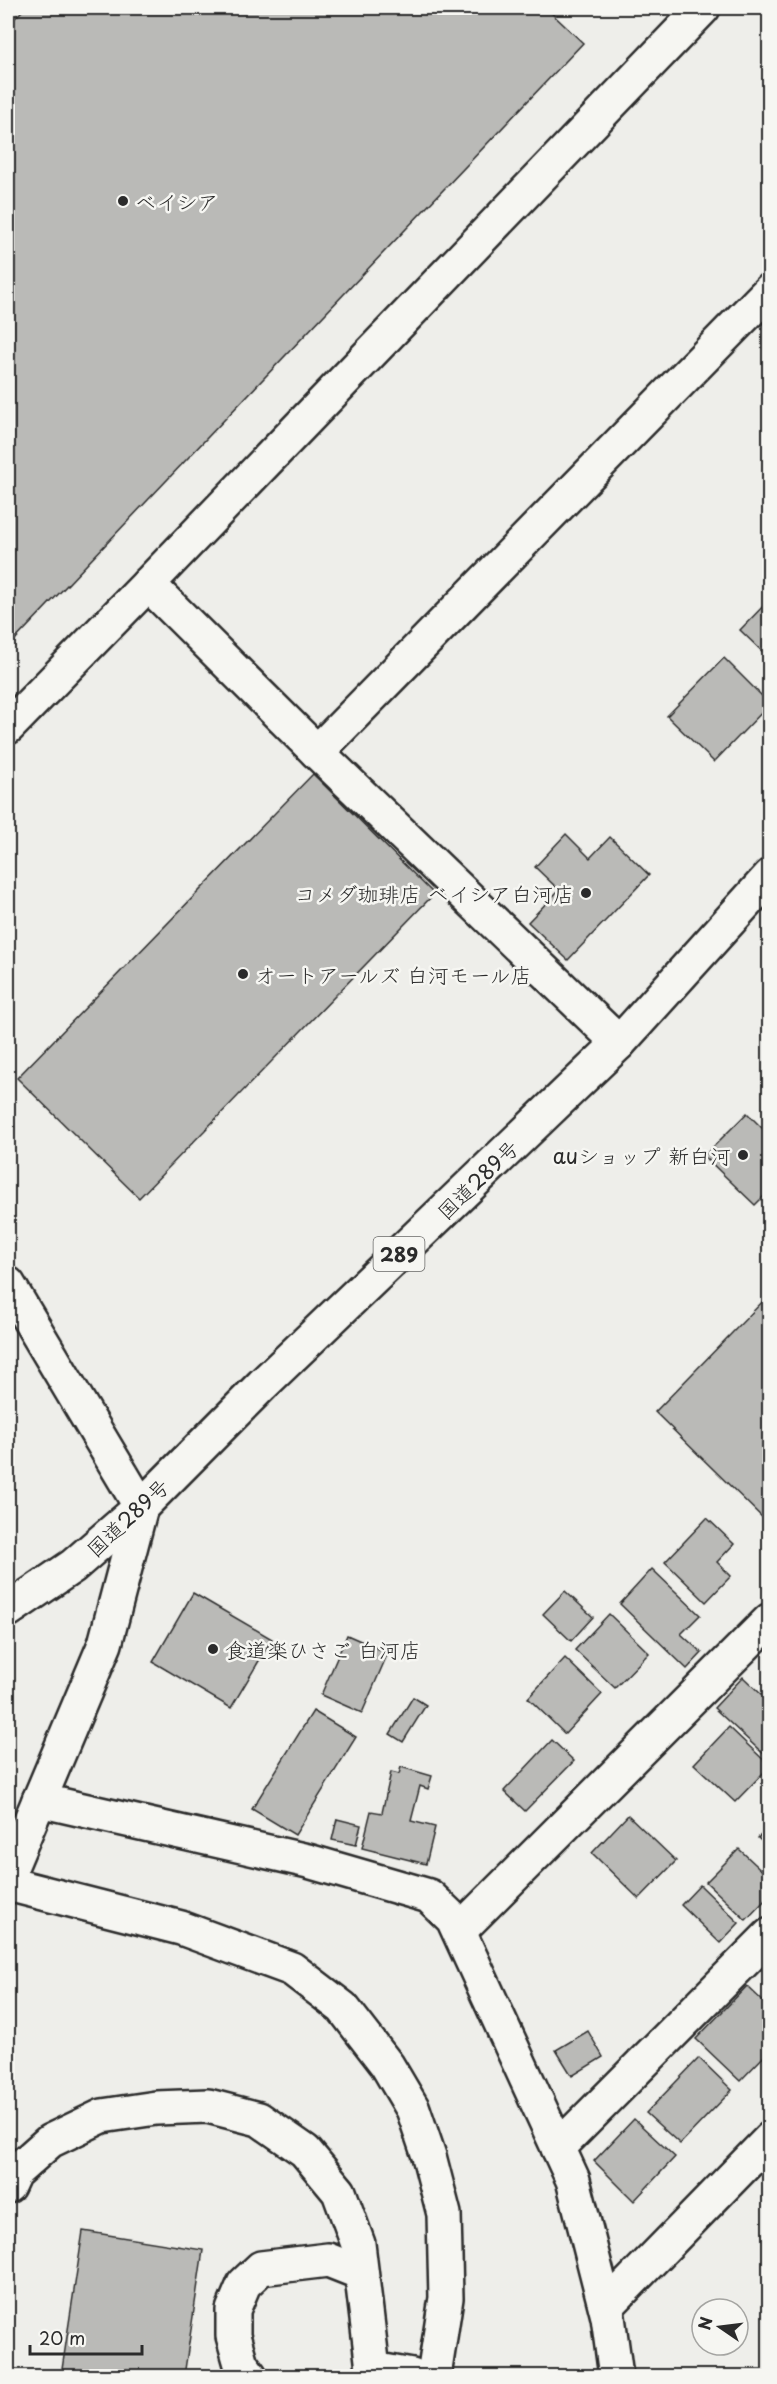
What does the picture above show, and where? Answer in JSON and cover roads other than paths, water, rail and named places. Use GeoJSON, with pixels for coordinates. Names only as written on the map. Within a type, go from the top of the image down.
{"type":"FeatureCollection","features":[{"type":"Feature","properties":{"kind":"main road"},"geometry":{"type":"LineString","coordinates":[[8,728],[704,8]]}},
{"type":"Feature","properties":{"kind":"main road"},"geometry":{"type":"LineString","coordinates":[[317,752],[770,290]]}},
{"type":"Feature","properties":{"kind":"main road"},"geometry":{"type":"LineString","coordinates":[[148,584],[317,752],[619,1043]]}},
{"type":"Feature","properties":{"kind":"main road","name":"国道289号"},"geometry":{"type":"LineString","coordinates":[[8,1610],[73,1566],[141,1507],[271,1377],[619,1043],[770,876]]}},
{"type":"Feature","properties":{"kind":"main road"},"geometry":{"type":"LineString","coordinates":[[8,1284],[141,1507],[105,1644],[8,1874]]}},
{"type":"Feature","properties":{"kind":"main road"},"geometry":{"type":"LineString","coordinates":[[459,1931],[770,1620]]}},
{"type":"Feature","properties":{"kind":"main road"},"geometry":{"type":"LineString","coordinates":[[39,1800],[308,1862],[429,1896],[453,1919],[573,2180],[606,2307],[616,2376]]}},
{"type":"Feature","properties":{"kind":"main road"},"geometry":{"type":"LineString","coordinates":[[8,1884],[181,1928],[292,1969],[343,2008],[387,2066],[413,2109],[429,2156],[444,2214],[446,2298],[434,2376]]}},
{"type":"Feature","properties":{"kind":"main road"},"geometry":{"type":"LineString","coordinates":[[558,2148],[770,1935]]}},
{"type":"Feature","properties":{"kind":"main road"},"geometry":{"type":"LineString","coordinates":[[8,2186],[14,2172],[50,2141],[102,2116],[156,2108],[208,2106],[259,2119],[305,2151],[339,2193],[358,2244],[367,2373],[412,2376]]}},
{"type":"Feature","properties":{"kind":"main road"},"geometry":{"type":"LineString","coordinates":[[606,2307],[770,2139]]}},
{"type":"Feature","properties":{"kind":"main road"},"geometry":{"type":"LineString","coordinates":[[250,2376],[241,2364],[233,2336],[233,2310],[244,2284],[261,2268],[328,2260],[361,2273]]}},
{"type":"Feature","properties":{"kind":"place","name":"ベイシア"},"geometry":{"type":"Point","coordinates":[123,201]}},
{"type":"Feature","properties":{"kind":"place","name":"コメダ珈琲店 ベイシア白河店"},"geometry":{"type":"Point","coordinates":[586,893]}},
{"type":"Feature","properties":{"kind":"place","name":"オートアールズ 白河モール店"},"geometry":{"type":"Point","coordinates":[243,974]}},
{"type":"Feature","properties":{"kind":"place","name":"auショップ 新白河"},"geometry":{"type":"Point","coordinates":[743,1155]}},
{"type":"Feature","properties":{"kind":"place","name":"食道楽ひさご 白河店"},"geometry":{"type":"Point","coordinates":[213,1649]}}]}
